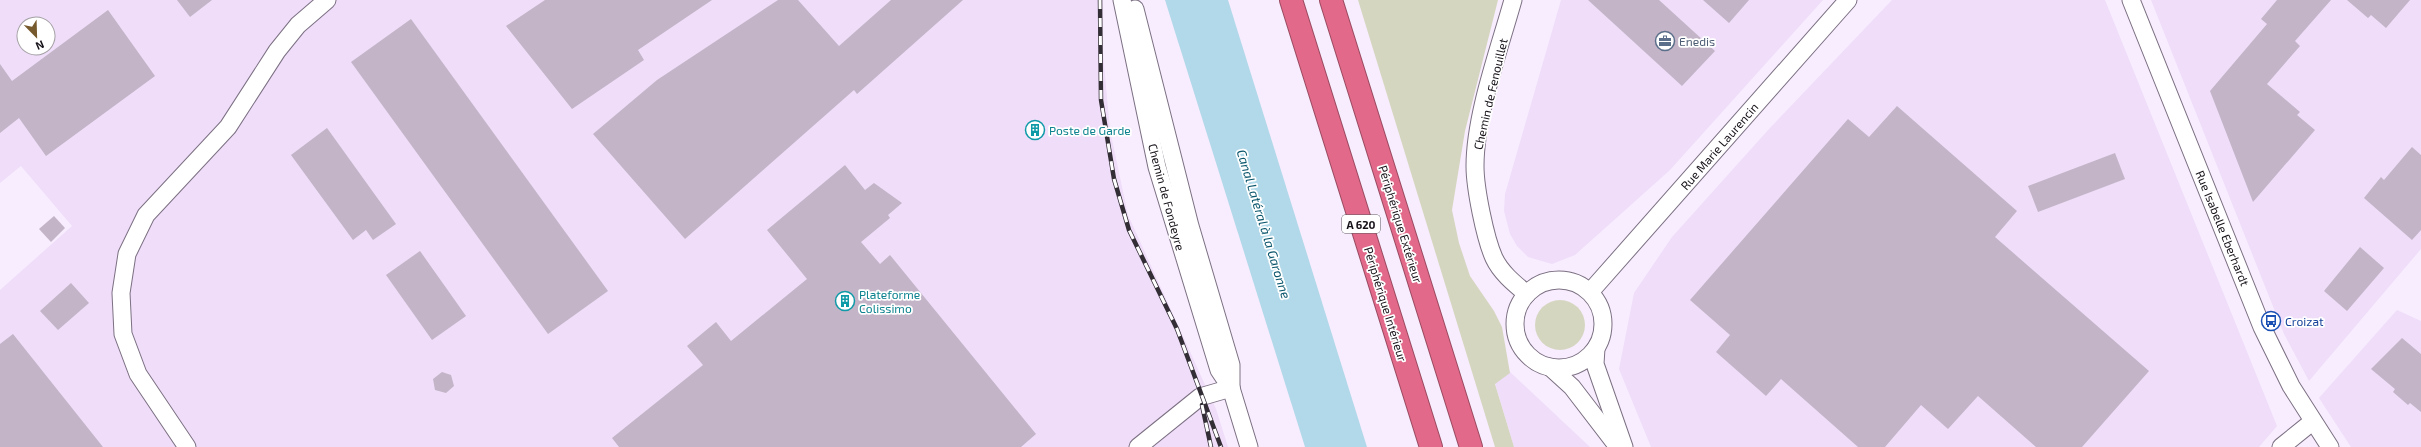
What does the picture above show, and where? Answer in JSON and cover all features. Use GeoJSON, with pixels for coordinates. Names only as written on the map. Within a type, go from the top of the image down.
{"type":"FeatureCollection","features":[{"type":"Feature","properties":{"kind":"highway","name":"Périphérique Intérieur"},"geometry":{"type":"LineString","coordinates":[[1291,0],[1431,447]]}},
{"type":"Feature","properties":{"kind":"highway","name":"Périphérique Extérieur"},"geometry":{"type":"LineString","coordinates":[[1331,0],[1471,447]]}},
{"type":"Feature","properties":{"kind":"street"},"geometry":{"type":"LineString","coordinates":[[187,447],[138,374],[123,334],[121,293],[126,254],[146,214],[228,127],[277,51],[298,25],[327,0]]}},
{"type":"Feature","properties":{"kind":"street","name":"Chemin de Fondeyre"},"geometry":{"type":"LineString","coordinates":[[1122,0],[1141,98],[1175,230],[1219,370],[1231,388],[1249,447]]}},
{"type":"Feature","properties":{"kind":"street","name":"Chemin de Fondeyre"},"geometry":{"type":"LineString","coordinates":[[1133,0],[1190,226],[1231,365],[1231,388]]}},
{"type":"Feature","properties":{"kind":"street","name":"Chemin de Fenouillet"},"geometry":{"type":"LineString","coordinates":[[1513,0],[1484,110],[1475,167],[1483,224],[1494,259],[1510,280],[1527,294]]}},
{"type":"Feature","properties":{"kind":"street","name":"Rue Marie Laurencin"},"geometry":{"type":"LineString","coordinates":[[1590,292],[1848,0]]}},
{"type":"Feature","properties":{"kind":"street","name":"Rue Isabelle Eberhardt"},"geometry":{"type":"LineString","coordinates":[[2131,0],[2262,327],[2291,386],[2312,422],[2330,447]]}},
{"type":"Feature","properties":{"kind":"street"},"geometry":{"type":"LineString","coordinates":[[1558,280],[1575,283],[1590,292],[1602,313],[1602,337],[1596,348],[1590,356],[1576,365],[1561,368],[1550,367],[1537,363],[1525,352],[1517,338],[1515,323],[1518,307],[1527,294],[1541,284],[1558,280]]}},
{"type":"Feature","properties":{"kind":"street"},"geometry":{"type":"LineString","coordinates":[[1596,348],[1597,370],[1624,447]]}},
{"type":"Feature","properties":{"kind":"street"},"geometry":{"type":"LineString","coordinates":[[1550,367],[1572,387],[1618,447]]}},
{"type":"Feature","properties":{"kind":"street"},"geometry":{"type":"LineString","coordinates":[[1138,447],[1200,397],[1231,388]]}},
{"type":"Feature","properties":{"kind":"street"},"geometry":{"type":"LineString","coordinates":[[2282,447],[2312,422]]}},
{"type":"Feature","properties":{"kind":"shaded area"},"geometry":{"type":"Polygon","coordinates":[[[0,0],[1103,0],[1102,42],[1110,130],[1128,215],[1216,409],[1228,447],[0,447],[0,290],[72,226],[21,166],[0,183],[0,0]]]}},
{"type":"Feature","properties":{"kind":"shaded area"},"geometry":{"type":"Polygon","coordinates":[[[1561,0],[1823,0],[1670,170],[1575,255],[1552,264],[1528,257],[1517,246],[1510,234],[1504,211],[1505,194],[1561,0]]]}},
{"type":"Feature","properties":{"kind":"shaded area"},"geometry":{"type":"Polygon","coordinates":[[[1892,0],[2105,0],[2277,426],[2259,447],[1651,447],[1619,369],[1634,293],[1672,237],[1769,129],[1892,0]]]}},
{"type":"Feature","properties":{"kind":"shaded area"},"geometry":{"type":"Polygon","coordinates":[[[2151,0],[2421,0],[2421,249],[2309,381],[2284,334],[2151,0]]]}},
{"type":"Feature","properties":{"kind":"shaded area"},"geometry":{"type":"Polygon","coordinates":[[[2397,310],[2421,321],[2421,447],[2351,447],[2319,398],[2397,310]]]}},
{"type":"Feature","properties":{"kind":"shaded area"},"geometry":{"type":"Polygon","coordinates":[[[1509,371],[1590,447],[1514,447],[1495,383],[1509,371]]]}},
{"type":"Feature","properties":{"kind":"green space"},"geometry":{"type":"Polygon","coordinates":[[[1358,0],[1498,0],[1465,131],[1452,210],[1459,243],[1470,276],[1494,311],[1502,327],[1510,373],[1495,384],[1514,447],[1495,447],[1358,0]]]}},
{"type":"Feature","properties":{"kind":"green space"},"geometry":{"type":"Polygon","coordinates":[[[1555,300],[1565,300],[1578,307],[1585,320],[1585,330],[1578,343],[1565,350],[1555,350],[1546,346],[1539,339],[1535,330],[1535,320],[1539,311],[1546,304],[1555,300]]]}},
{"type":"Feature","properties":{"kind":"water","name":"Canal Latéral à la Garonne"},"geometry":{"type":"Polygon","coordinates":[[[1165,0],[1228,0],[1367,447],[1305,447],[1165,0]]]}},
{"type":"Feature","properties":{"kind":"building"},"geometry":{"type":"Polygon","coordinates":[[[177,0],[212,0],[190,17],[177,0]]]}},
{"type":"Feature","properties":{"kind":"building"},"geometry":{"type":"Polygon","coordinates":[[[545,0],[712,0],[638,50],[644,60],[572,109],[506,26],[545,0]]]}},
{"type":"Feature","properties":{"kind":"building"},"geometry":{"type":"Polygon","coordinates":[[[778,0],[798,0],[839,46],[891,0],[963,0],[857,94],[854,90],[685,239],[593,134],[657,80],[778,0]]]}},
{"type":"Feature","properties":{"kind":"building"},"geometry":{"type":"Polygon","coordinates":[[[1588,0],[1659,0],[1715,51],[1682,86],[1588,0]]]}},
{"type":"Feature","properties":{"kind":"building"},"geometry":{"type":"Polygon","coordinates":[[[1703,0],[1749,0],[1729,23],[1703,0]]]}},
{"type":"Feature","properties":{"kind":"building"},"geometry":{"type":"Polygon","coordinates":[[[2277,0],[2331,0],[2295,41],[2300,46],[2267,84],[2300,112],[2297,115],[2315,130],[2253,202],[2210,91],[2267,24],[2261,19],[2277,0]]]}},
{"type":"Feature","properties":{"kind":"building"},"geometry":{"type":"Polygon","coordinates":[[[2347,0],[2410,0],[2386,28],[2371,15],[2368,18],[2347,0]]]}},
{"type":"Feature","properties":{"kind":"building"},"geometry":{"type":"Polygon","coordinates":[[[108,10],[155,76],[46,156],[19,118],[0,133],[0,64],[12,81],[46,56],[56,56],[56,48],[108,10]]]}},
{"type":"Feature","properties":{"kind":"building"},"geometry":{"type":"Polygon","coordinates":[[[411,19],[608,291],[548,334],[351,62],[411,19]]]}},
{"type":"Feature","properties":{"kind":"building"},"geometry":{"type":"Polygon","coordinates":[[[1897,106],[2017,211],[1995,237],[2149,371],[2082,447],[2036,447],[1978,396],[1948,429],[1921,405],[1885,447],[1858,447],[1781,379],[1766,396],[1716,352],[1730,335],[1690,300],[1848,119],[1869,137],[1897,106]]]}},
{"type":"Feature","properties":{"kind":"building"},"geometry":{"type":"Polygon","coordinates":[[[327,128],[396,224],[373,240],[366,230],[353,240],[291,155],[327,128]]]}},
{"type":"Feature","properties":{"kind":"building"},"geometry":{"type":"Polygon","coordinates":[[[2412,147],[2421,155],[2421,230],[2412,240],[2364,198],[2381,177],[2384,180],[2412,147]]]}},
{"type":"Feature","properties":{"kind":"building"},"geometry":{"type":"Polygon","coordinates":[[[2115,153],[2125,179],[2038,212],[2028,186],[2115,153]]]}},
{"type":"Feature","properties":{"kind":"building","name":"Plateforme Colissimo"},"geometry":{"type":"Polygon","coordinates":[[[845,165],[865,190],[874,183],[902,203],[888,215],[890,218],[861,242],[880,264],[890,255],[1036,434],[1021,447],[619,447],[612,438],[703,365],[687,346],[716,322],[731,341],[807,279],[767,230],[845,165]]]}},
{"type":"Feature","properties":{"kind":"building"},"geometry":{"type":"Polygon","coordinates":[[[54,216],[65,228],[51,242],[39,229],[54,216]]]}},
{"type":"Feature","properties":{"kind":"building"},"geometry":{"type":"Polygon","coordinates":[[[2360,247],[2384,268],[2347,311],[2324,291],[2360,247]]]}},
{"type":"Feature","properties":{"kind":"building"},"geometry":{"type":"Polygon","coordinates":[[[420,251],[466,316],[432,340],[386,275],[420,251]]]}},
{"type":"Feature","properties":{"kind":"building"},"geometry":{"type":"Polygon","coordinates":[[[71,283],[89,303],[58,330],[40,311],[71,283]]]}},
{"type":"Feature","properties":{"kind":"building"},"geometry":{"type":"Polygon","coordinates":[[[13,334],[103,447],[0,447],[0,344],[13,334]]]}},
{"type":"Feature","properties":{"kind":"building"},"geometry":{"type":"Polygon","coordinates":[[[2402,338],[2421,354],[2421,412],[2410,403],[2408,405],[2393,392],[2395,389],[2371,369],[2402,338]]]}},
{"type":"Feature","properties":{"kind":"building"},"geometry":{"type":"Polygon","coordinates":[[[442,372],[451,375],[454,386],[446,393],[435,390],[433,379],[442,372]]]}},
{"type":"Feature","properties":{"kind":"railway"},"geometry":{"type":"LineString","coordinates":[[1100,0],[1101,100],[1114,179],[1129,230],[1177,329],[1221,447]]}},
{"type":"Feature","properties":{"kind":"railway"},"geometry":{"type":"LineString","coordinates":[[1202,405],[1211,447]]}},
{"type":"Feature","properties":{"kind":"place","name":"Enedis"},"geometry":{"type":"Point","coordinates":[1665,41]}},
{"type":"Feature","properties":{"kind":"place","name":"Poste de Garde"},"geometry":{"type":"Point","coordinates":[1035,130]}},
{"type":"Feature","properties":{"kind":"place","name":"Plateforme Colissimo"},"geometry":{"type":"Point","coordinates":[845,301]}},
{"type":"Feature","properties":{"kind":"place","name":"Croizat"},"geometry":{"type":"Point","coordinates":[2271,321]}}]}
